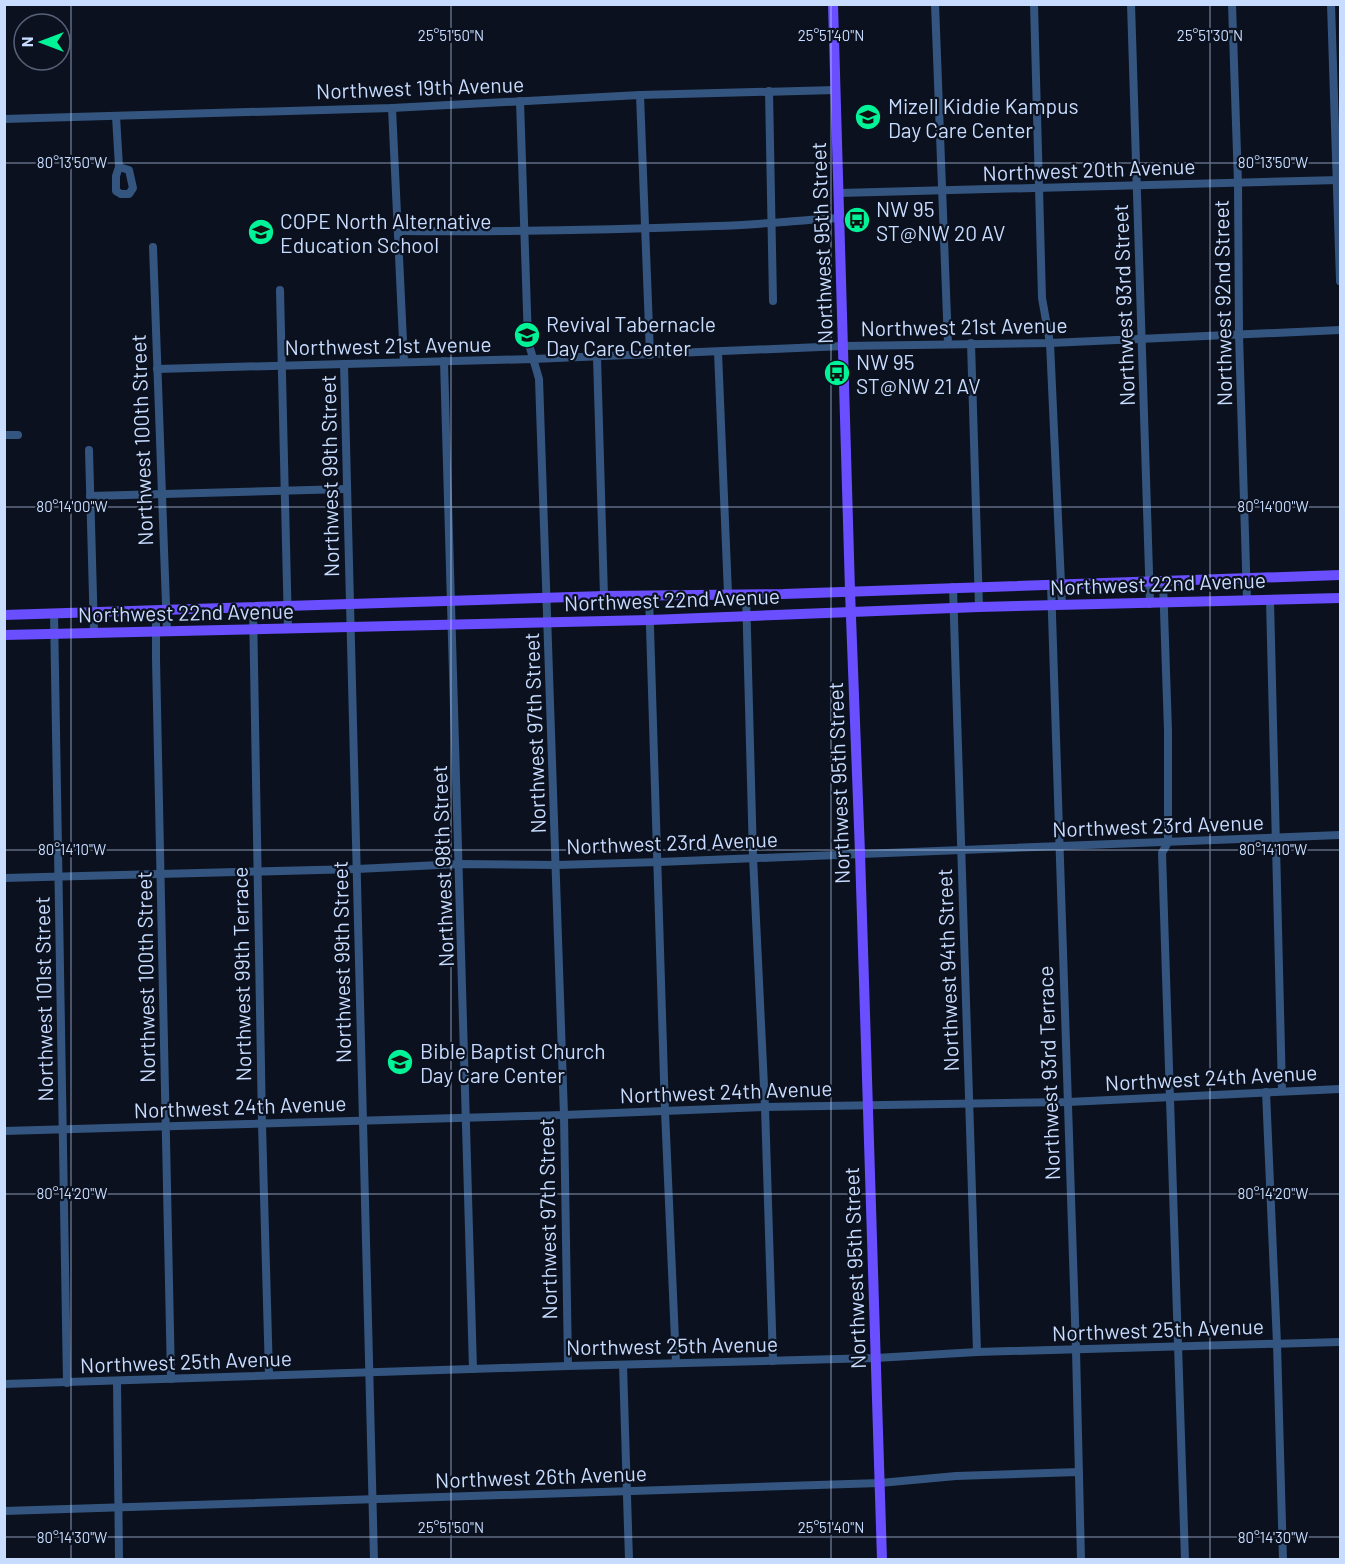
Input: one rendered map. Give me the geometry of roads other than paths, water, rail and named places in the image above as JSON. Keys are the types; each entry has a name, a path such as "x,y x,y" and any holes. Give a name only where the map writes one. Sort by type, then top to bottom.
{"main road":[{"name":"Northwest 95th Street","path":"833,4 882,1560"},
{"name":"Northwest 22nd Avenue","path":"4,615 1341,575"},
{"name":"Northwest 22nd Avenue","path":"4,635 254,631 748,617 979,607 1341,598"}],"street":[{"path":"935,4 948,344"},
{"name":"Northwest 93rd Terrace","path":"1034,4 1042,298 1050,343 1056,584 1058,847 1081,1560"},
{"name":"Northwest 93rd Street","path":"1131,4 1150,604"},
{"name":"Northwest 92nd Street","path":"1232,4 1247,600"},
{"path":"1330,4 1341,281"},
{"name":"Northwest 19th Avenue","path":"4,119 392,108 640,95 836,90"},
{"path":"769,91 773,301"},
{"path":"640,95 647,229 650,355"},
{"name":"Northwest 97th Street","path":"520,101 528,341 539,379 548,598 564,1115 568,1366"},
{"path":"392,108 404,362"},
{"path":"116,116 119,167"},
{"name":"Northwest 20th Avenue","path":"839,193 1338,180"},
{"path":"398,231 525,232 647,229 840,218"},
{"name":"Northwest 100th Street","path":"153,247 161,494 161,874 171,1379"},
{"path":"280,290 288,629"},
{"name":"Northwest 21st Avenue","path":"157,369 597,357 844,346 1050,343 1341,330"},
{"path":"971,343 979,607"},
{"path":"718,352 728,594"},
{"path":"597,357 604,596"},
{"name":"Northwest 98th Street","path":"444,361 473,1369"},
{"name":"Northwest 99th Street","path":"344,364 374,1560"},
{"path":"4,435 18,435"},
{"path":"89,450 94,633"},
{"path":"90,496 347,489"},
{"path":"1163,581 1168,731 1168,842 1162,853 1185,1560"},
{"name":"Northwest 94th Street","path":"953,587 976,1352"},
{"path":"746,594 753,857 765,1107 773,1361"},
{"path":"649,595 665,1111 676,1363"},
{"path":"1270,600 1282,1091"},
{"name":"Northwest 99th Terrace","path":"253,607 269,1376"},
{"name":"Northwest 101st Street","path":"54,614 67,1383"},
{"name":"Northwest 23rd Avenue","path":"4,878 357,869 460,864 557,865 658,862 1341,835"},
{"name":"Northwest 24th Avenue","path":"4,1131 868,1104 1068,1102 1341,1089"},
{"path":"1266,1092 1277,1344 1283,1560"},
{"name":"Northwest 25th Avenue","path":"4,1384 1341,1342"},
{"path":"623,1365 629,1560"},
{"path":"117,1381 119,1560"},
{"name":"Northwest 26th Avenue","path":"4,1511 880,1483 956,1476 1079,1472"}],"place":[{"name":"Mizell Kiddie Kampus Day Care Center","path":"868,117"},
{"name":"NW 95 ST@NW 20 AV","path":"857,220"},
{"name":"COPE North Alternative Education School","path":"261,232"},
{"name":"Revival Tabernacle Day Care Center","path":"527,335"},
{"name":"NW 95 ST@NW 21 AV","path":"837,373"},
{"name":"Bible Baptist Church Day Care Center","path":"400,1062"}]}
